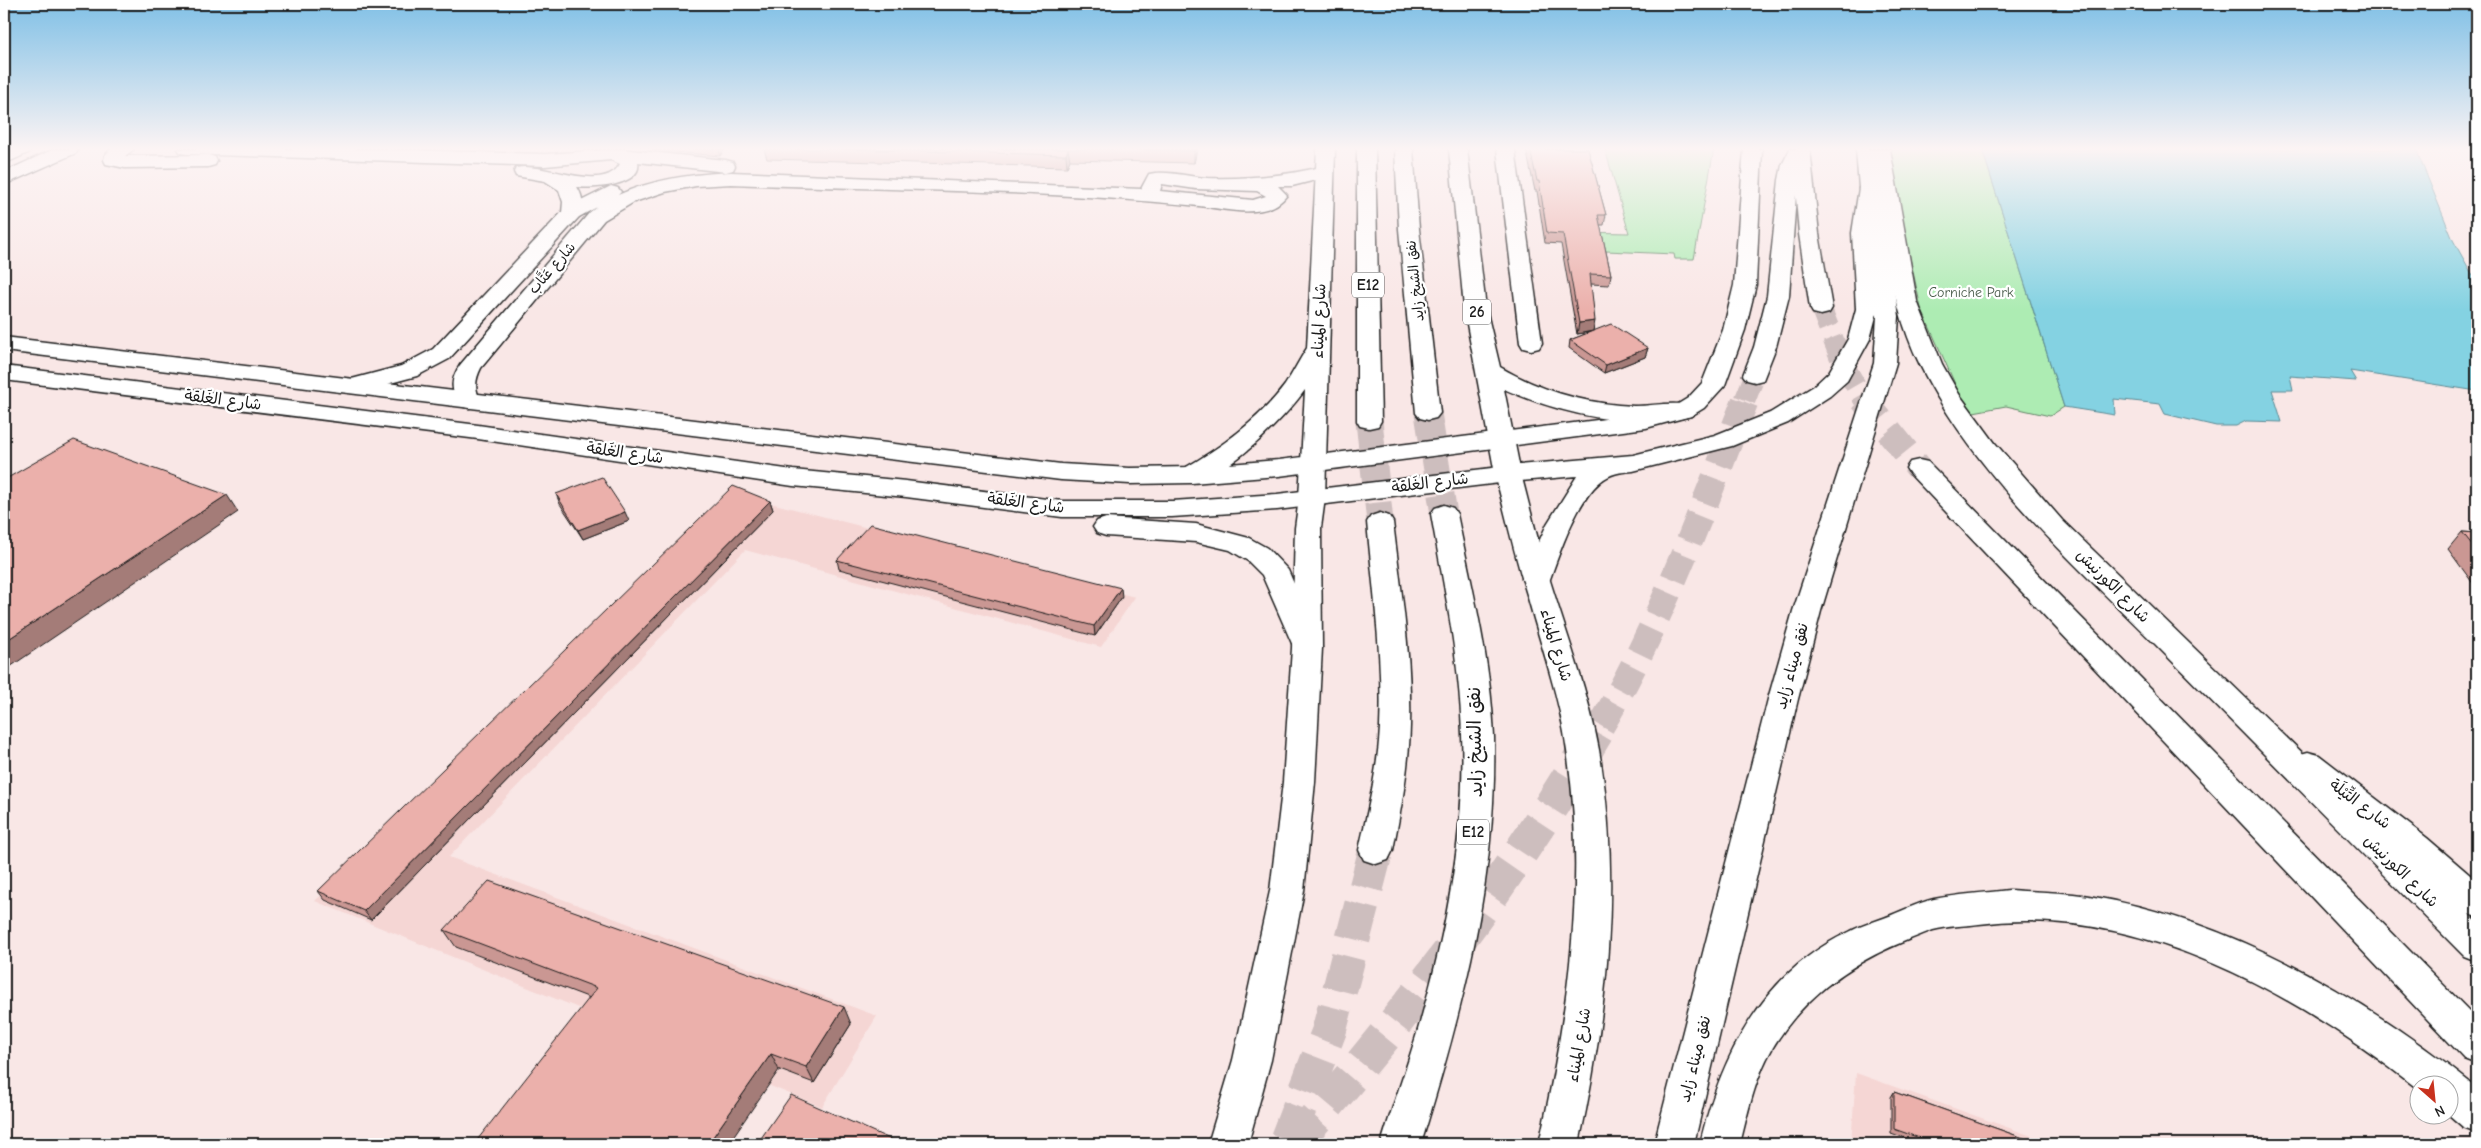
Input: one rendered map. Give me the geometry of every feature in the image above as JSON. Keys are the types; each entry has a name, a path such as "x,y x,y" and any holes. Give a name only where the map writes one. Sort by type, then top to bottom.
{"main road":[{"path":"572,213 574,203"},
{"name":"شارع عَتَّاب","path":"352,386 409,371 441,354 572,213 589,203"},
{"name":"شارع عَتَّاب","path":"469,402 464,393 463,384 471,365 597,216 618,203"},
{"name":"شارع عَتَّاب","path":"1236,203 1253,206 1268,203"},
{"name":"شارع الميناء","path":"1228,1144 1252,1060 1287,891 1299,782 1307,648 1308,528 1312,498 1324,203"},
{"name":"E12","path":"1367,203 1369,422"},
{"name":"نفق الشيخ زايد","path":"1407,203 1428,413"},
{"name":"شارع الميناء","path":"1463,203 1471,279 1489,370 1513,437 1508,474 1536,579 1572,698 1583,751 1591,808 1594,870 1593,936 1586,1008 1573,1084 1559,1144"},
{"path":"1513,203 1531,343"},
{"name":"شارع الغَلقة","path":"4,344 469,402 1060,472 1130,476 1192,476 1313,464 1646,421 1683,411 1696,403 1714,385 1740,307 1748,263 1751,203"},
{"path":"1755,374 1765,347 1778,296 1786,203"},
{"path":"1806,203 1821,308"},
{"name":"شارع الغَلقة","path":"4,372 478,432 793,478 906,489 1062,509 1172,509 1277,502 1508,474 1633,463 1667,456 1738,436 1779,418 1802,405 1839,376 1859,339 1867,309 1862,233 1867,203"},
{"name":"نفق ميناء زايد","path":"1674,1144 1783,699 1807,610 1885,363 1888,316 1871,203"},
{"name":"شارع الكورنيش","path":"1889,203 1906,301 1923,352 1938,380 1999,468 2053,526 2477,945"},
{"path":"1192,476 1236,449 1251,435 1294,388 1318,347"},
{"path":"1489,370 1529,392 1593,408 1629,413 1683,411"},
{"path":"1513,437 1521,438 1517,448 1518,455 1526,464 1540,471"},
{"path":"1536,579 1555,533 1584,486 1591,476 1612,465"},
{"path":"1277,502 1289,489 1289,481 1286,474 1278,468"},
{"path":"1919,468 2477,1045"},
{"path":"1062,509 1081,522 1094,526 1194,532 1225,540 1254,552 1266,560 1274,570 1307,648"},
{"name":"نفق الشيخ زايد","path":"1401,1144 1428,1064 1452,972 1467,889 1476,812 1478,742 1474,677 1444,514"},
{"path":"1376,850 1393,756 1396,706 1394,660 1380,522"},
{"name":"شارع التِّيْلَة","path":"2239,711 2396,832 2439,867 2477,902"},
{"path":"1720,1144 1735,1090 1750,1054 1767,1025 1812,975 1837,957 1894,926 1920,916 1980,906 2044,905 2105,914 2148,924 2205,943 2251,963 2344,1014 2390,1044 2431,1076"},
{"path":"2458,1097 2477,1113"}],"shaded area":[{"path":"732,493 1135,597 1101,647 745,550 449,857 877,1016 822,1107 315,901"},
{"path":"1856,1073 2054,1144 1851,1144"}],"green space":[{"path":"1620,203 1704,203 1694,259 1675,259 1674,254 1583,250 1578,232 1629,233"},
{"name":"Corniche Park","path":"1898,203 1999,203 2064,407 2050,416 2006,406 1968,413 1921,308"}],"water":[{"path":"1999,203 2438,203 2453,240 2473,276 2477,277 2477,391 2350,371 2356,381 2290,376 2293,390 2272,390 2282,422 2246,421 2236,426 2216,426 2165,414 2160,404 2114,399 2115,415 2064,407"}],"building":[{"path":"1542,203 1603,203 1606,215 1598,215 1611,275 1590,274 1595,321 1579,323 1563,234 1547,233"},
{"path":"1611,324 1648,348 1606,365 1570,340"},
{"path":"74,440 227,495 4,642 4,480"},
{"path":"602,477 625,512 578,530 556,494"},
{"path":"733,486 770,501 364,911 318,891"},
{"path":"870,524 1121,588 1094,626 837,560"},
{"path":"2462,532 2477,533 2477,551"},
{"path":"489,881 844,1007 806,1067 771,1054 708,1144 474,1144 597,988 444,930"},
{"path":"1894,1092 2040,1144 1931,1144 1931,1142 1894,1129"},
{"path":"791,1095 901,1144 757,1144"}],"tunnel":[{"path":"1821,308 1842,362 1864,400"},
{"path":"1745,400 1755,375"},
{"path":"1601,726 1623,687 1662,606 1697,524 1746,399"},
{"path":"1863,399 1919,468"},
{"path":"1428,413 1444,514"},
{"path":"1369,421 1380,522"},
{"path":"1293,1144 1378,1044 1458,941 1532,835 1601,724"},
{"path":"1287,1140 1329,1031 1376,850"}]}
